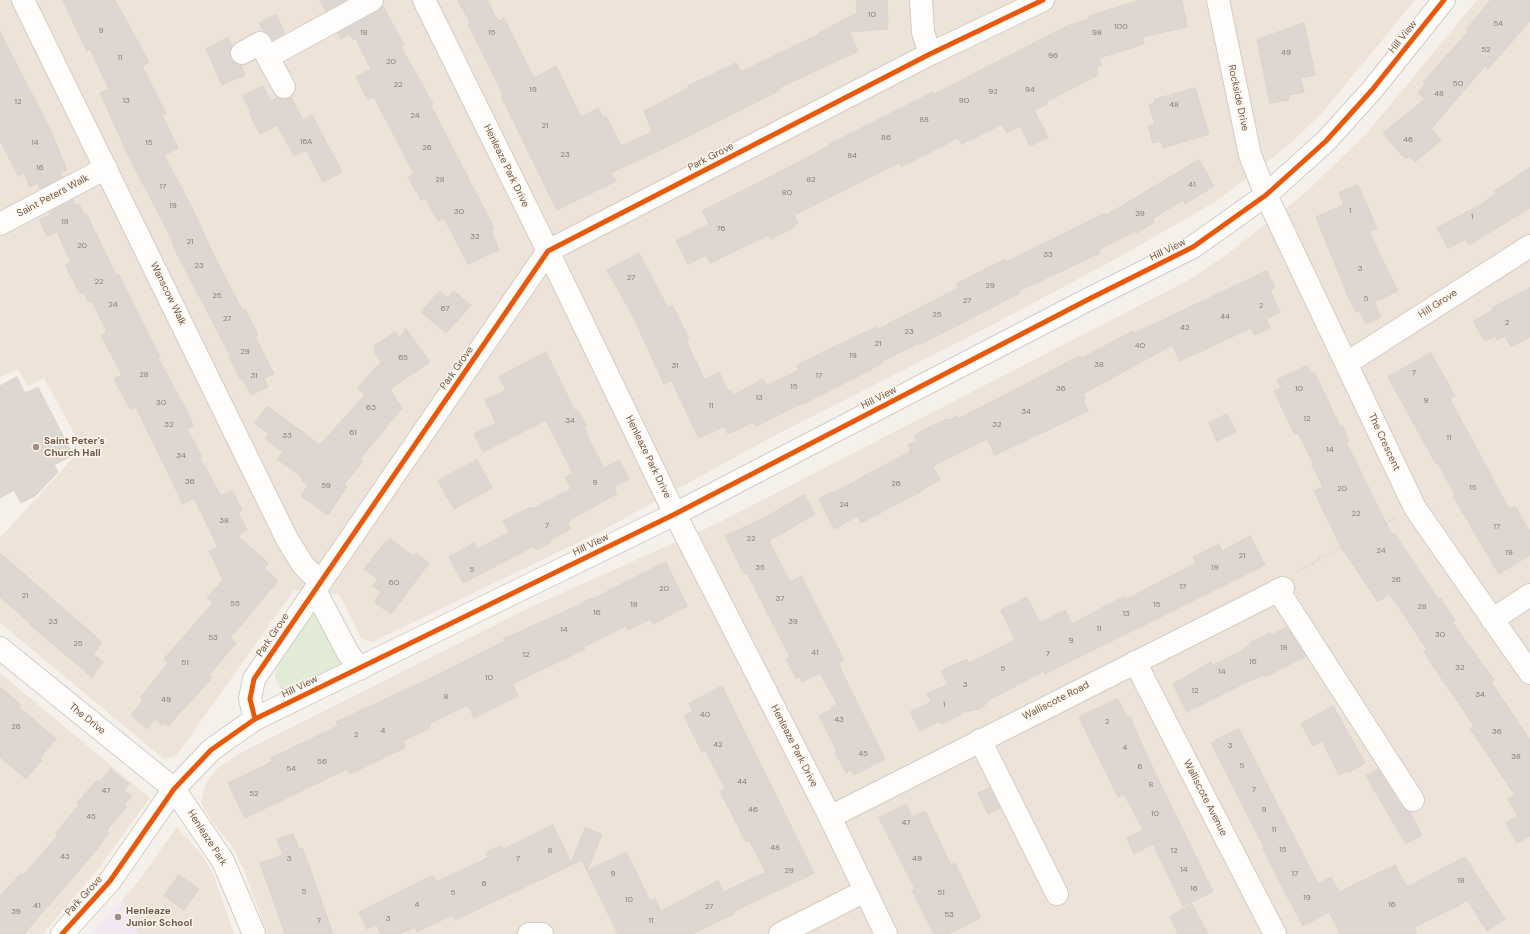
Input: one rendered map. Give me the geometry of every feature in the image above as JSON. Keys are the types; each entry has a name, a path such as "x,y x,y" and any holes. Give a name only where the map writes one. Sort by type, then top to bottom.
{"street":[{"path":"268,56 372,0"},
{"name":"Henleaze Park Drive","path":"424,0 548,251 675,514 830,817 886,934"},
{"path":"920,0 923,32 930,54"},
{"name":"Park Grove","path":"62,934 110,881 174,789 211,750 255,719 250,699 254,679 548,251 930,54 1043,0"},
{"name":"Rockside Drive","path":"1218,0 1250,155 1266,195"},
{"name":"Hill View","path":"255,719 675,514 1091,298 1193,247 1266,195 1326,141 1372,90 1444,0"},
{"name":"Wanscow Walk","path":"26,1 287,539 318,586"},
{"path":"242,53 260,43 284,87"},
{"name":"Saint Peters Walk","path":"0,224 106,168"},
{"name":"The Crescent","path":"1266,195 1415,508 1530,673"},
{"name":"Hill Grove","path":"1347,363 1530,246"},
{"path":"318,586 348,653 360,669"},
{"path":"1280,589 1413,800"},
{"name":"Walliscote Road","path":"830,817 1280,589"},
{"path":"1492,620 1530,595"},
{"name":"The Drive","path":"0,648 174,789"},
{"name":"Walliscote Avenue","path":"1135,662 1275,934"},
{"path":"980,740 1057,894"},
{"name":"Henleaze Park","path":"174,789 223,861 254,934"},
{"path":"780,934 865,891"},
{"path":"529,934 542,934"}],"path":[{"path":"5,461 10,472"},
{"path":"1280,589 1279,582 1284,579 1415,508"}],"shaded area":[{"path":"0,0 1415,0 1322,113 1292,142 1220,199 1119,257 996,323 768,439 600,532 372,642 361,638 339,594 294,590 176,756 164,759 0,623 0,538 82,448 44,378 28,386 18,369 0,377"},
{"path":"1477,0 1530,0 1530,934 267,934 244,870 233,847 212,822 201,803 206,783 217,769 238,754 533,606 714,525 1187,281 1226,255 1304,194 1367,133"},
{"path":"0,673 150,798 99,868 43,934 0,934"},
{"path":"177,827 203,856 214,876 234,934 139,934 122,900 140,879"},
{"name":"Henleaze Junior School","path":"122,900 139,934 91,934"}],"green space":[{"path":"313,610 343,665 292,692 280,688 275,678 276,667"}],"building":[{"path":"63,0 115,0 149,62 142,66 166,114 162,115 178,148 164,155 192,208 218,264 243,311 245,309 258,335 255,336 274,374 264,378 268,387 251,395 242,378 240,379 229,357 231,357 174,248 172,239 131,161 100,93 109,89 90,49 87,51"},
{"path":"320,0 346,0 326,11"},
{"path":"458,0 487,0 498,21 504,18 534,78 556,66 581,117 598,108 603,117 606,116 621,146 652,132 644,111 689,88 688,86 736,63 741,72 819,34 817,34 857,13 856,0 887,0 888,20 887,29 849,32 858,51 779,88 780,90 677,142 611,173 616,181 557,210 501,96 503,94 468,24 470,23"},
{"path":"1141,0 1182,0 1187,27 1142,37 1144,44 1099,58 1102,65 1096,67 1098,75 1046,102 1047,104 1034,110 1048,137 1030,146 1020,126 1007,133 1002,124 962,144 958,138 901,167 899,163 794,215 798,223 794,225 795,227 771,239 769,235 710,263 706,255 688,264 676,241 709,224 702,211 829,146 828,145 933,92 934,94 1070,25 1090,19 1089,16"},
{"path":"1491,0 1530,0 1530,21 1488,69 1485,66 1431,129 1441,140 1415,162 1409,156 1405,159 1383,133 1425,99 1418,93 1425,84 1423,82 1468,32 1466,30"},
{"path":"383,6 404,45 401,47 433,104 431,106 494,228 491,230 499,250 468,264 444,218 438,221 425,198 421,200 408,177 414,174 374,97 368,100 356,77 371,69 356,39 353,40 350,34 341,39 338,33 378,11"},
{"path":"276,15 285,33 273,40 263,31 259,23"},
{"path":"1304,23 1315,75 1301,78 1304,92 1288,95 1289,100 1270,103 1257,40"},
{"path":"0,32 51,131 67,170 60,173 62,177 40,189 38,183 30,187 24,173 18,176 0,140"},
{"path":"228,38 232,46 230,52 231,59 235,63 241,65 245,75 222,85 206,49"},
{"path":"263,86 271,101 277,97 284,99 291,97 303,120 312,115 342,172 323,182 306,150 294,156 277,125 260,134 249,113 251,112 243,96"},
{"path":"1195,88 1209,134 1163,148 1161,141 1153,143 1148,126 1155,124 1149,105 1155,103 1154,100"},
{"path":"1199,160 1214,186 1185,204 1183,200 1152,219 1154,222 1137,233 1136,231 1098,250 1100,253 1019,291 1020,293 919,345 919,343 882,361 883,362 870,370 801,405 800,404 756,426 753,422 728,434 724,426 699,438 671,380 664,384 633,316 607,270 639,253 668,308 672,305 689,339 686,341 705,380 719,372 728,391 731,390 733,395 763,379 766,386 799,370 797,365 876,327 877,330 958,288 956,284 1005,259 1006,262 1105,213 1106,215"},
{"path":"1530,168 1530,208 1469,245 1466,239 1448,248 1437,228 1480,205 1496,194 1494,192"},
{"path":"1358,185 1377,228 1369,232 1398,291 1374,302 1381,317 1366,324 1359,311 1356,312 1348,296 1316,217 1344,205 1339,193"},
{"path":"73,200 75,206 79,204 85,216 87,215 116,275 118,274 160,357 158,358 189,415 193,426 187,429 202,457 200,458 221,496 232,490 242,510 238,512 247,530 237,535 268,563 264,568 278,581 230,638 236,643 209,675 212,678 168,726 164,723 162,725 155,719 147,729 131,715 143,700 140,698 168,663 164,659 213,603 207,598 223,580 209,551 218,547 194,498 183,504 136,407 130,409 114,379 122,375 101,335 107,332 92,301 88,302 84,292 80,294 65,265 71,262 57,232 47,236 39,220 50,215 49,212"},
{"path":"1267,271 1275,288 1270,290 1280,312 1266,319 1270,328 1255,335 1251,328 1180,361 1172,345 1083,394 1085,399 1083,400 1088,411 995,455 987,439 933,466 940,480 924,488 925,489 861,523 857,516 834,529 819,499 911,451 908,445 917,441 914,436 922,431 947,419 948,420 957,416 958,419 1080,356 1082,358 1133,331 1134,333"},
{"path":"1530,288 1530,337 1511,347 1505,336 1497,340 1495,336 1485,341 1473,321 1493,310 1492,308"},
{"path":"440,291 448,298 454,291 471,305 446,333 421,312"},
{"path":"406,329 430,362 390,389 402,408 360,459 363,461 344,485 347,487 328,515 301,496 308,485 301,480 303,478 277,459 283,452 265,438 269,434 255,423 267,406 320,445 365,395 357,388 381,362 374,351 376,349 374,346 395,332 399,338"},
{"path":"546,352 575,411 578,410 587,426 584,427 589,437 588,438 604,468 619,460 629,479 614,487 617,494 569,520 570,522 567,523 571,529 550,540 551,542 536,550 534,546 463,583 449,557 474,543 478,549 509,532 503,521 531,507 532,509 571,489 565,477 573,473 546,420 483,452 474,434 496,423 485,400 506,390 499,377"},
{"path":"1431,353 1455,396 1450,399 1509,509 1515,506 1530,532 1530,555 1499,574 1453,496 1455,495 1438,463 1436,464 1388,377"},
{"path":"1307,366 1311,373 1314,372 1340,426 1342,425 1349,441 1346,442 1392,535 1394,533 1438,599 1440,598 1455,620 1452,622 1494,680 1491,682 1530,740 1530,836 1517,843 1506,823 1518,816 1508,799 1515,795 1470,729 1474,726 1424,652 1427,650 1405,616 1389,594 1378,602 1341,547 1314,491 1323,487 1312,465 1314,464 1298,433 1295,435 1274,391 1281,388 1277,380"},
{"name":"Saint Peter's Church Hall","path":"17,377 25,393 38,387 73,455 54,465 58,472 35,496 21,503 14,490 0,498 0,386"},
{"path":"1227,414 1236,432 1217,441 1209,423"},
{"path":"477,460 492,488 454,509 438,481"},
{"path":"804,495 815,514 769,541 790,582 801,576 844,660 839,663 842,672 885,759 854,775 851,770 846,773 835,752 837,751 819,716 832,709 831,707 837,704 820,673 802,682 800,677 796,678 786,659 790,657 747,573 744,574 725,536 766,517"},
{"path":"1250,536 1265,565 1045,674 1044,671 989,700 982,708 960,713 961,715 941,724 940,721 920,731 910,712 931,702 927,694 948,684 941,671 967,659 969,663 1015,640 1001,610 1027,597 1040,623 1065,610 1072,624 1117,600 1126,597 1127,599 1196,563 1193,557 1219,544 1222,551"},
{"path":"390,539 413,556 416,553 429,563 391,614 374,602 381,592 372,586 378,579 364,569 385,542 387,543"},
{"path":"0,553 102,642 93,654 103,662 92,677 29,624 30,623 0,597"},
{"path":"666,562 687,606 653,624 650,619 628,630 626,626 584,647 585,649 512,684 518,696 474,718 468,705 429,724 430,728 403,741 406,747 350,774 347,769 245,818 228,783 272,762 271,758 338,726 336,722 431,678 505,641 503,639 575,607 591,598 592,599"},
{"path":"1287,627 1306,656 1265,677 1264,675 1245,683 1187,712 1173,684 1211,662 1213,665 1241,651 1250,645 1249,643"},
{"path":"722,686 814,873 733,912 734,914 692,934 618,934 587,871 626,852 650,901 655,899 661,911 718,881 723,892 766,872 749,840 746,842 720,791 725,788 705,750 702,752 684,716 693,711 689,704"},
{"path":"0,687 21,705 19,707 56,739 40,758 42,760 26,779 0,757"},
{"path":"1118,699 1127,717 1130,716 1145,752 1213,892 1183,906 1153,844 1134,854 1127,838 1143,830 1124,794 1118,797 1079,717"},
{"path":"1333,706 1365,763 1348,773 1347,771 1339,775 1322,741 1313,746 1301,724"},
{"path":"1239,729 1318,884 1331,877 1339,892 1395,865 1407,887 1465,857 1505,919 1487,931 1467,900 1458,906 1414,927 1417,934 1340,934 1329,912 1303,926 1279,881 1263,848 1264,847 1211,743"},
{"path":"111,769 129,784 124,790 132,796 124,805 127,807 106,831 109,833 93,854 24,934 0,934 0,896 21,873 23,875 58,836 56,833 79,805 77,803 97,780 99,782"},
{"path":"1378,769 1402,807 1409,811 1422,835 1406,844 1366,776"},
{"path":"990,788 1000,808 988,814 978,793"},
{"path":"906,804 912,817 925,811 951,865 955,863 981,918 949,934 934,934 912,890 915,889 879,818"},
{"path":"553,825 571,863 585,828 602,834 587,871 582,860 455,920 452,915 417,932 415,927 400,934 381,934 377,925 367,929 359,912 433,875 436,882 488,858 486,853 493,849 501,846 503,849"},
{"path":"293,834 299,849 302,848 333,934 285,934 260,863 283,855 277,839"},
{"path":"179,875 199,889 184,910 164,896"},
{"path":"1192,904 1208,934 1178,934 1170,917"}],"cycle path":[{"path":"255,719 250,699 254,679 548,251 930,54 1043,0"},
{"path":"62,934 110,881 174,789 211,750 255,719 675,514 1091,298 1193,247 1266,195 1326,141 1372,90 1444,0"}],"place":[{"name":"Saint Peter's Church Hall","path":"36,447"},
{"name":"Henleaze Junior School","path":"118,917"}]}
